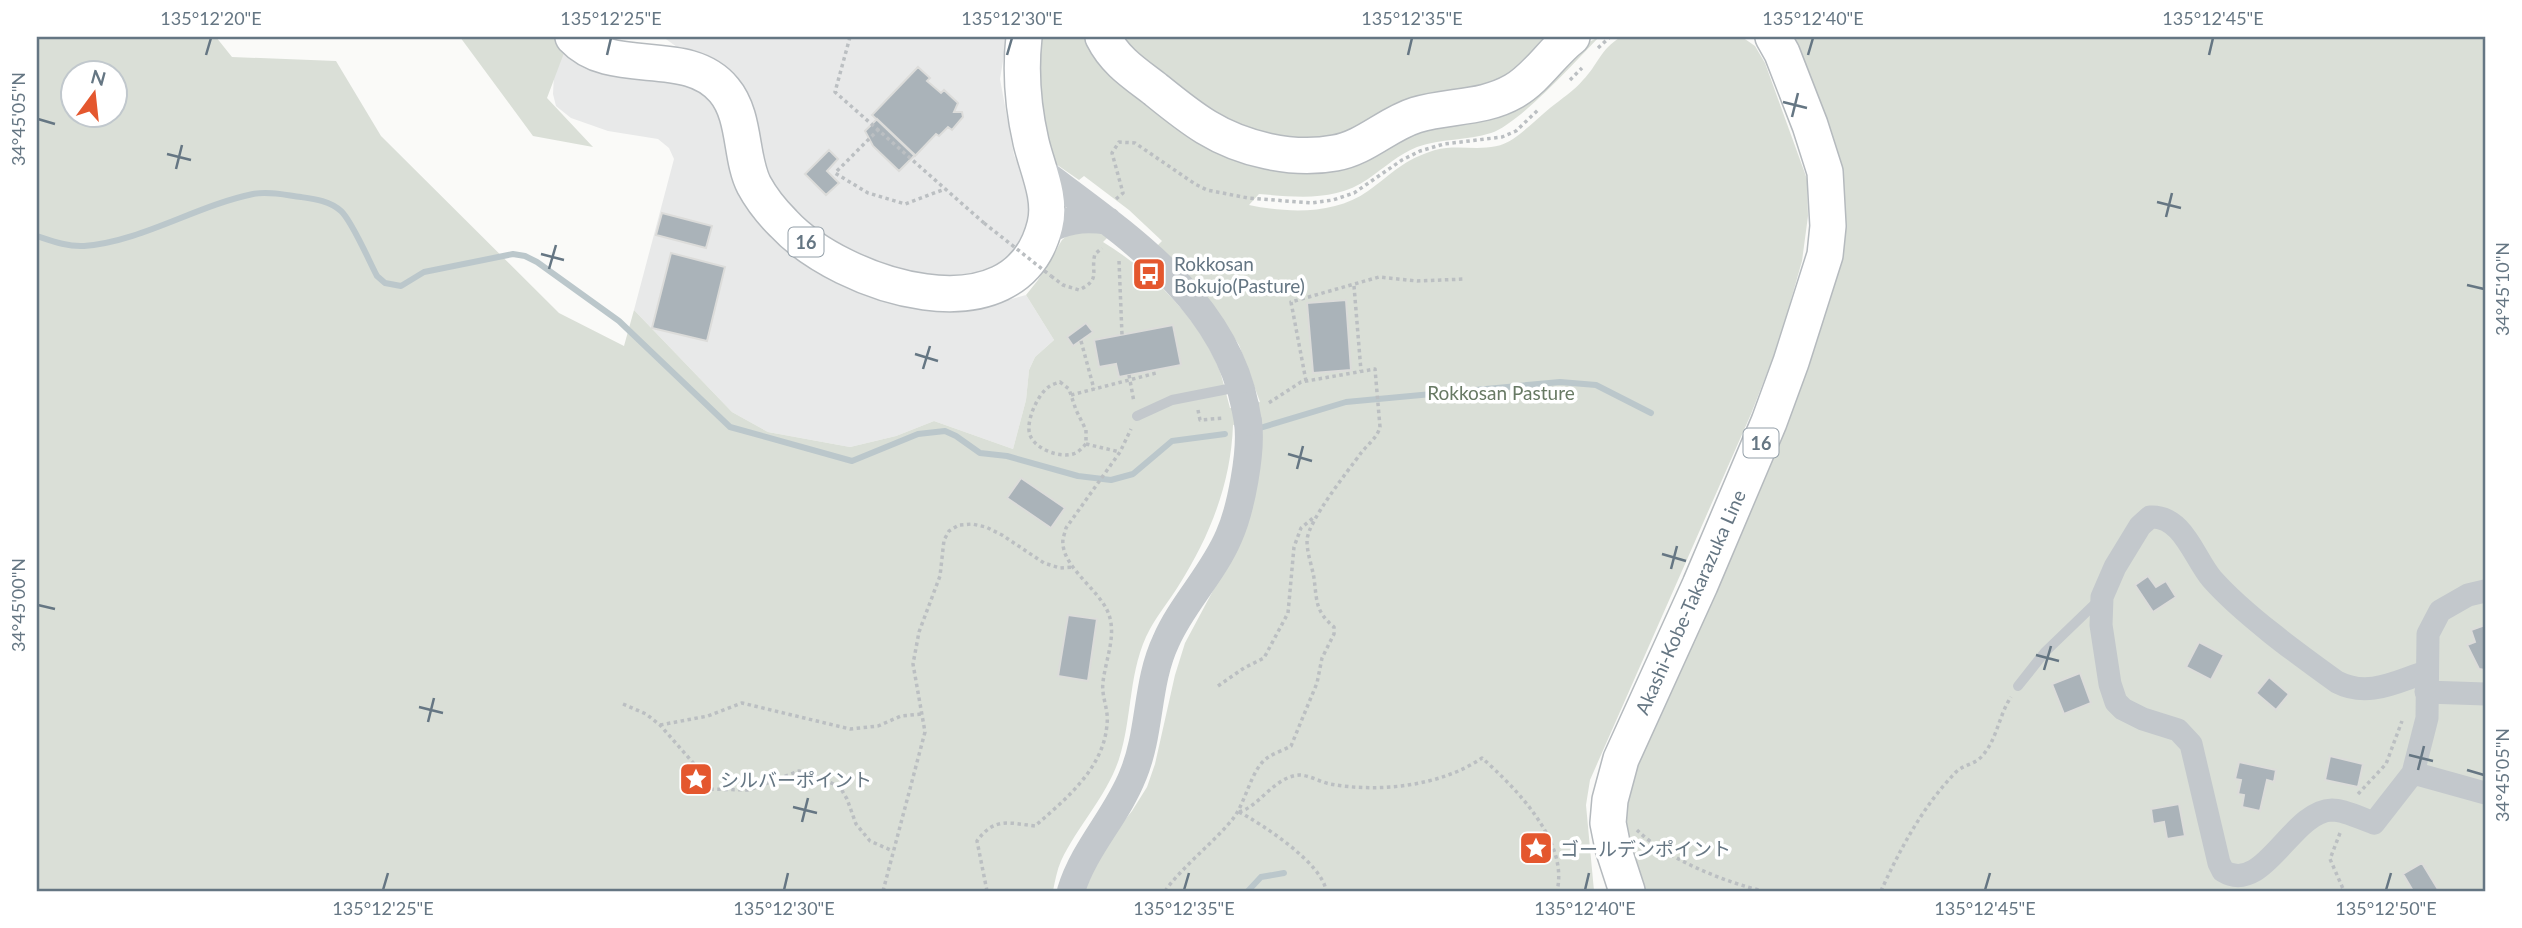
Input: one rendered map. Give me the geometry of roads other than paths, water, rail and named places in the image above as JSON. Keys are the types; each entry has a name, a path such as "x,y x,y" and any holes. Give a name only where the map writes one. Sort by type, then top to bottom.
{"main road":[{"name":"16","path":"573,37 590,51 603,56 673,66 699,72 713,79 733,103 754,184 784,224 823,256 872,278 916,290 944,294 989,289 1020,271 1030,260 1045,224 1047,204 1022,90 1024,37"},
{"path":"1103,37 1118,60 1206,127 1252,147 1305,155 1331,154 1346,150 1393,124 1419,114 1478,106 1500,99 1528,81 1572,37"},
{"name":"Akashi-Kobe-Takarazuka Line","path":"1627,891 1610,838 1609,812 1618,769 1769,422 1825,255 1828,226 1825,172 1811,125 1773,37"}],"street":[{"path":"1037,168 1111,211 1146,253 1206,316 1224,344 1249,432 1244,482 1229,536 1173,626 1160,654 1134,773 1083,859 1071,891"},
{"path":"1042,233 1072,220 1111,211"},
{"path":"2485,591 2468,595 2440,611 2428,634 2426,682 2427,718 2413,773 2374,823 2334,810 2315,814 2246,877 2230,875 2223,871 2219,863 2191,744 2178,730 2143,719 2123,709 2112,694 2101,625 2102,597 2109,576 2140,526 2150,517 2160,517 2173,524 2211,578 2237,603 2337,682 2364,691 2426,682 2485,694"},
{"path":"2413,773 2485,793"}],"lane":[{"path":"1137,416 1172,400 1240,408"},
{"path":"2018,686 2045,652 2102,597"}],"waterway":[{"path":"37,236 72,246 106,243 148,231 232,199 271,193 322,201 341,211 377,276 385,283 401,286 424,272 513,254 525,256 619,321 730,427 852,461 918,434 945,431 980,453 1007,456 1078,476 1111,480 1133,474 1172,441 1225,434"},
{"path":"1260,428 1346,402 1560,382 1596,385 1651,413"},
{"path":"1248,891 1261,877 1284,873"}],"place":[{"name":"Rokkosan Bokujo(Pasture)","path":"1149,274"},
{"name":"シルバーポイント","path":"696,779"},
{"name":"ゴールデンポイント","path":"1536,848"}],"park label":[{"name":"Rokkosan Pasture","path":"1501,392"}]}
